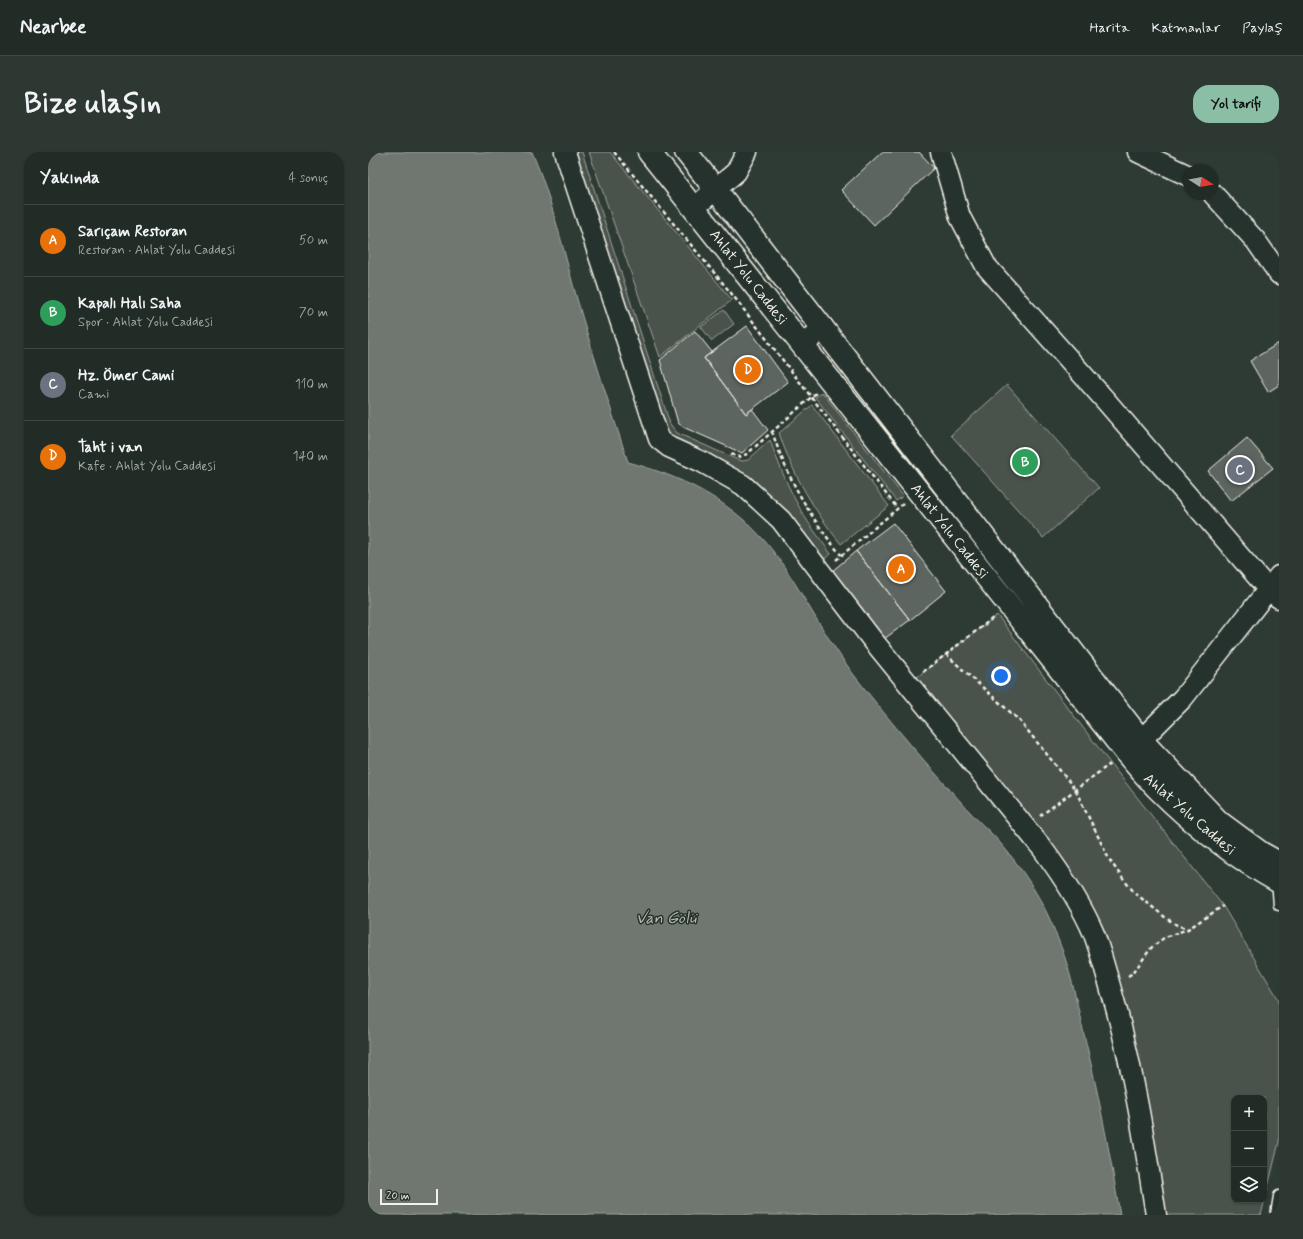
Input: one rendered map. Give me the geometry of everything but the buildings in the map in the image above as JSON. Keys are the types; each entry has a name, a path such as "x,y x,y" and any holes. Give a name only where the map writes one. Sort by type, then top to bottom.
{"street":[{"path":"565,152 659,439 669,447 702,462 743,485 781,520 820,573 908,684 1025,827 1059,872 1074,895 1093,934 1107,977 1130,1063 1156,1215"},
{"name":"Ahlat Yolu Caddesi","path":"649,152 1126,753 1261,853 1278,872"},
{"name":"Ahlat Yolu Caddesi","path":"686,152 996,551 1126,753"},
{"path":"694,208 736,172 747,152"},
{"path":"941,152 960,217 986,266 1275,588 1183,698 1126,753"},
{"path":"1138,152 1183,173"},
{"path":"1218,200 1256,241 1279,274"},
{"path":"803,346 823,327"},
{"path":"978,566 996,551"}],"lane":[{"path":"1278,872 1279,905"},
{"path":"1276,1215 1279,1196"}],"path":[{"path":"614,152 731,293 897,508"},
{"path":"725,451 739,457 747,454 817,392"},
{"path":"772,431 789,473 803,500 817,524 841,555"},
{"path":"820,573 908,499"},
{"path":"908,684 997,615"},
{"path":"946,654 999,704 1019,720 1075,789 1106,854 1122,880 1135,893 1166,918 1177,925 1188,929"},
{"path":"1025,827 1126,753"},
{"path":"1107,977 1129,976 1151,948 1165,937 1188,929 1224,906"}],"shaded area":[{"path":"571,152 582,152 670,424 677,433 743,461 748,460 770,440 786,480 801,510 831,554 820,562 808,544 669,438"},
{"path":"589,152 610,152 732,300 660,357"},
{"path":"724,310 734,324 712,341 701,327"},
{"path":"1007,385 1099,488 1043,538 951,435"},
{"path":"822,392 903,496 896,501 815,397"},
{"path":"812,405 889,506 841,544 813,505 797,477 779,433"},
{"path":"997,615 1110,763 1223,906 1279,1000 1279,1142 1267,1191 1267,1095 1231,1095 1231,1203 1264,1203 1261,1215 1156,1215 1093,933 908,684"}],"water":[{"name":"Van Gölü","path":"368,152 532,152 546,189 585,326 628,462 660,472 705,492 732,510 763,539 785,568 828,638 854,675 925,762 993,835 1013,859 1039,897 1058,939 1072,984 1099,1099 1120,1215 368,1215"}],"place":[{"name":"Taht i van","path":"748,370"},
{"name":"Kapalı Halı Saha","path":"1025,462"},
{"name":"Hz. Ömer Cami","path":"1240,470"},
{"name":"Sarıçam Restoran","path":"901,569"}]}
